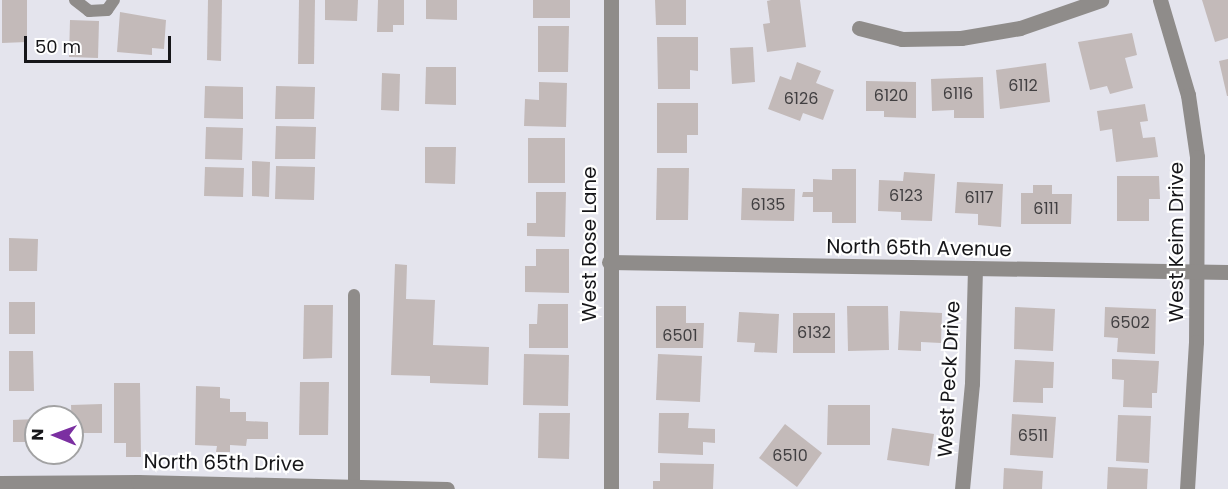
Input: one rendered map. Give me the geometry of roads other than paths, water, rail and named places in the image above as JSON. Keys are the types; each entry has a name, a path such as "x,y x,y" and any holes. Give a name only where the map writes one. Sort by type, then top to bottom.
{"street":[{"name":"West Rose Lane","path":"611,0 609,262 611,489"},
{"path":"859,28 902,39 961,38 1020,28 1101,0"},
{"name":"West Keim Drive","path":"1160,0 1188,95 1194,129 1198,272 1187,489"},
{"name":"North 65th Avenue","path":"609,262 975,270 1228,272"},
{"name":"West Peck Drive","path":"962,489 972,383 975,270"},
{"name":"North 65th Drive","path":"0,483 447,489"}],"lane":[{"path":"75,0 89,11 106,10 114,0"},
{"path":"354,295 354,487"}]}
